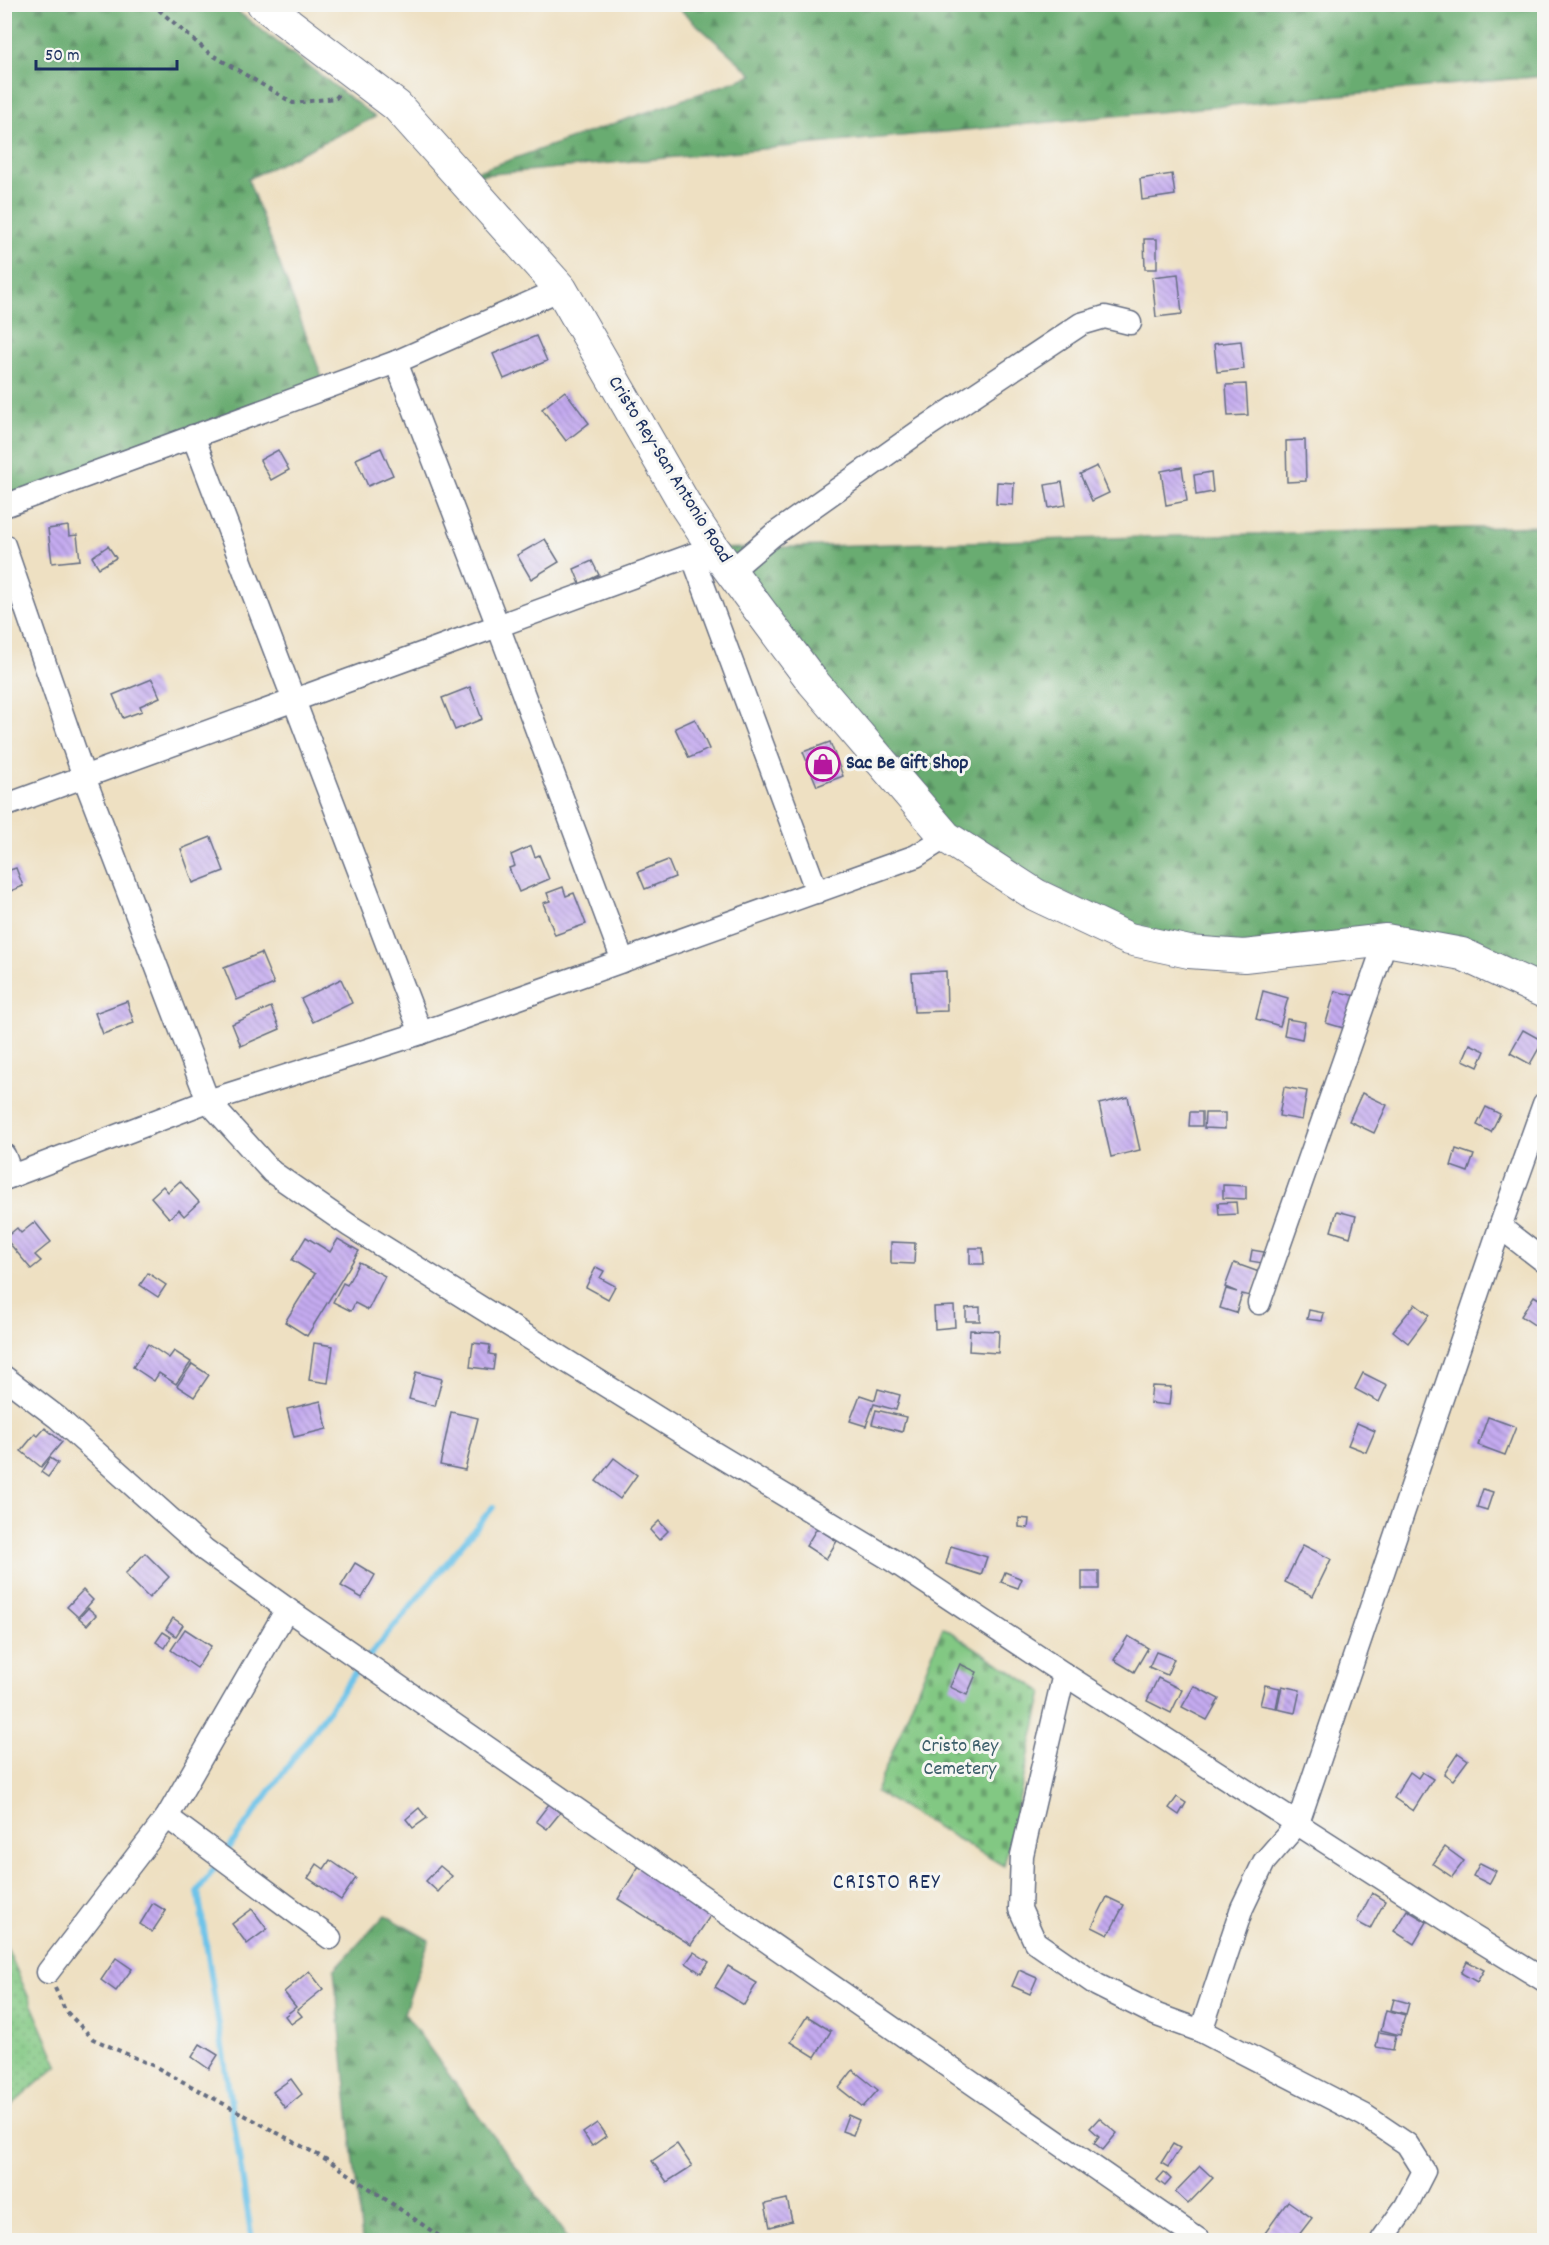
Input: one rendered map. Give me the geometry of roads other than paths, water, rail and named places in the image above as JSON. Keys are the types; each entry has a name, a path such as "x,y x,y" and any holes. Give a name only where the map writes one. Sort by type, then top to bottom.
{"main road":[{"name":"Cristo Rey-San Antonio Road","path":"263,4 397,106 561,289 687,508 712,558 813,682 946,837 1036,895 1129,939 1189,952 1244,956 1386,940 1462,954 1545,992"}],"street":[{"path":"4,506 396,362 561,289"},
{"path":"4,806 498,626 712,558 773,535 883,457 1081,324 1105,317 1130,323"},
{"path":"396,362 498,626 623,961"},
{"path":"193,436 421,1033"},
{"path":"4,545 84,777 208,1101 272,1172 350,1226 706,1448 876,1550 1064,1674 1469,1934 1545,1980"},
{"path":"712,558 817,892"},
{"path":"7,1170 208,1101 421,1033 916,856 946,837"},
{"path":"1259,1303 1386,940"},
{"path":"1201,2031 1242,1908 1264,1862 1298,1823 1500,1227 1545,1104"},
{"path":"1500,1227 1545,1261"},
{"path":"4,1377 58,1418 205,1550 287,1610 1184,2236"},
{"path":"48,1972 167,1817 287,1610"},
{"path":"1064,1674 1022,1855 1020,1909 1035,1942 1097,1985 1157,2015 1201,2031 1364,2115 1407,2144 1424,2171 1406,2206 1382,2241"},
{"path":"167,1817 330,1938"}],"waterway":[{"path":"367,1659 493,1507"},
{"path":"252,2240 198,1891 360,1666"}],"place":[{"name":"Sac Be Gift Shop","path":"823,764"}],"district":[{"name":"CRISTO REY","path":"887,1883"}],"park label":[{"name":"Cristo Rey Cemetery","path":"960,1758"}]}
